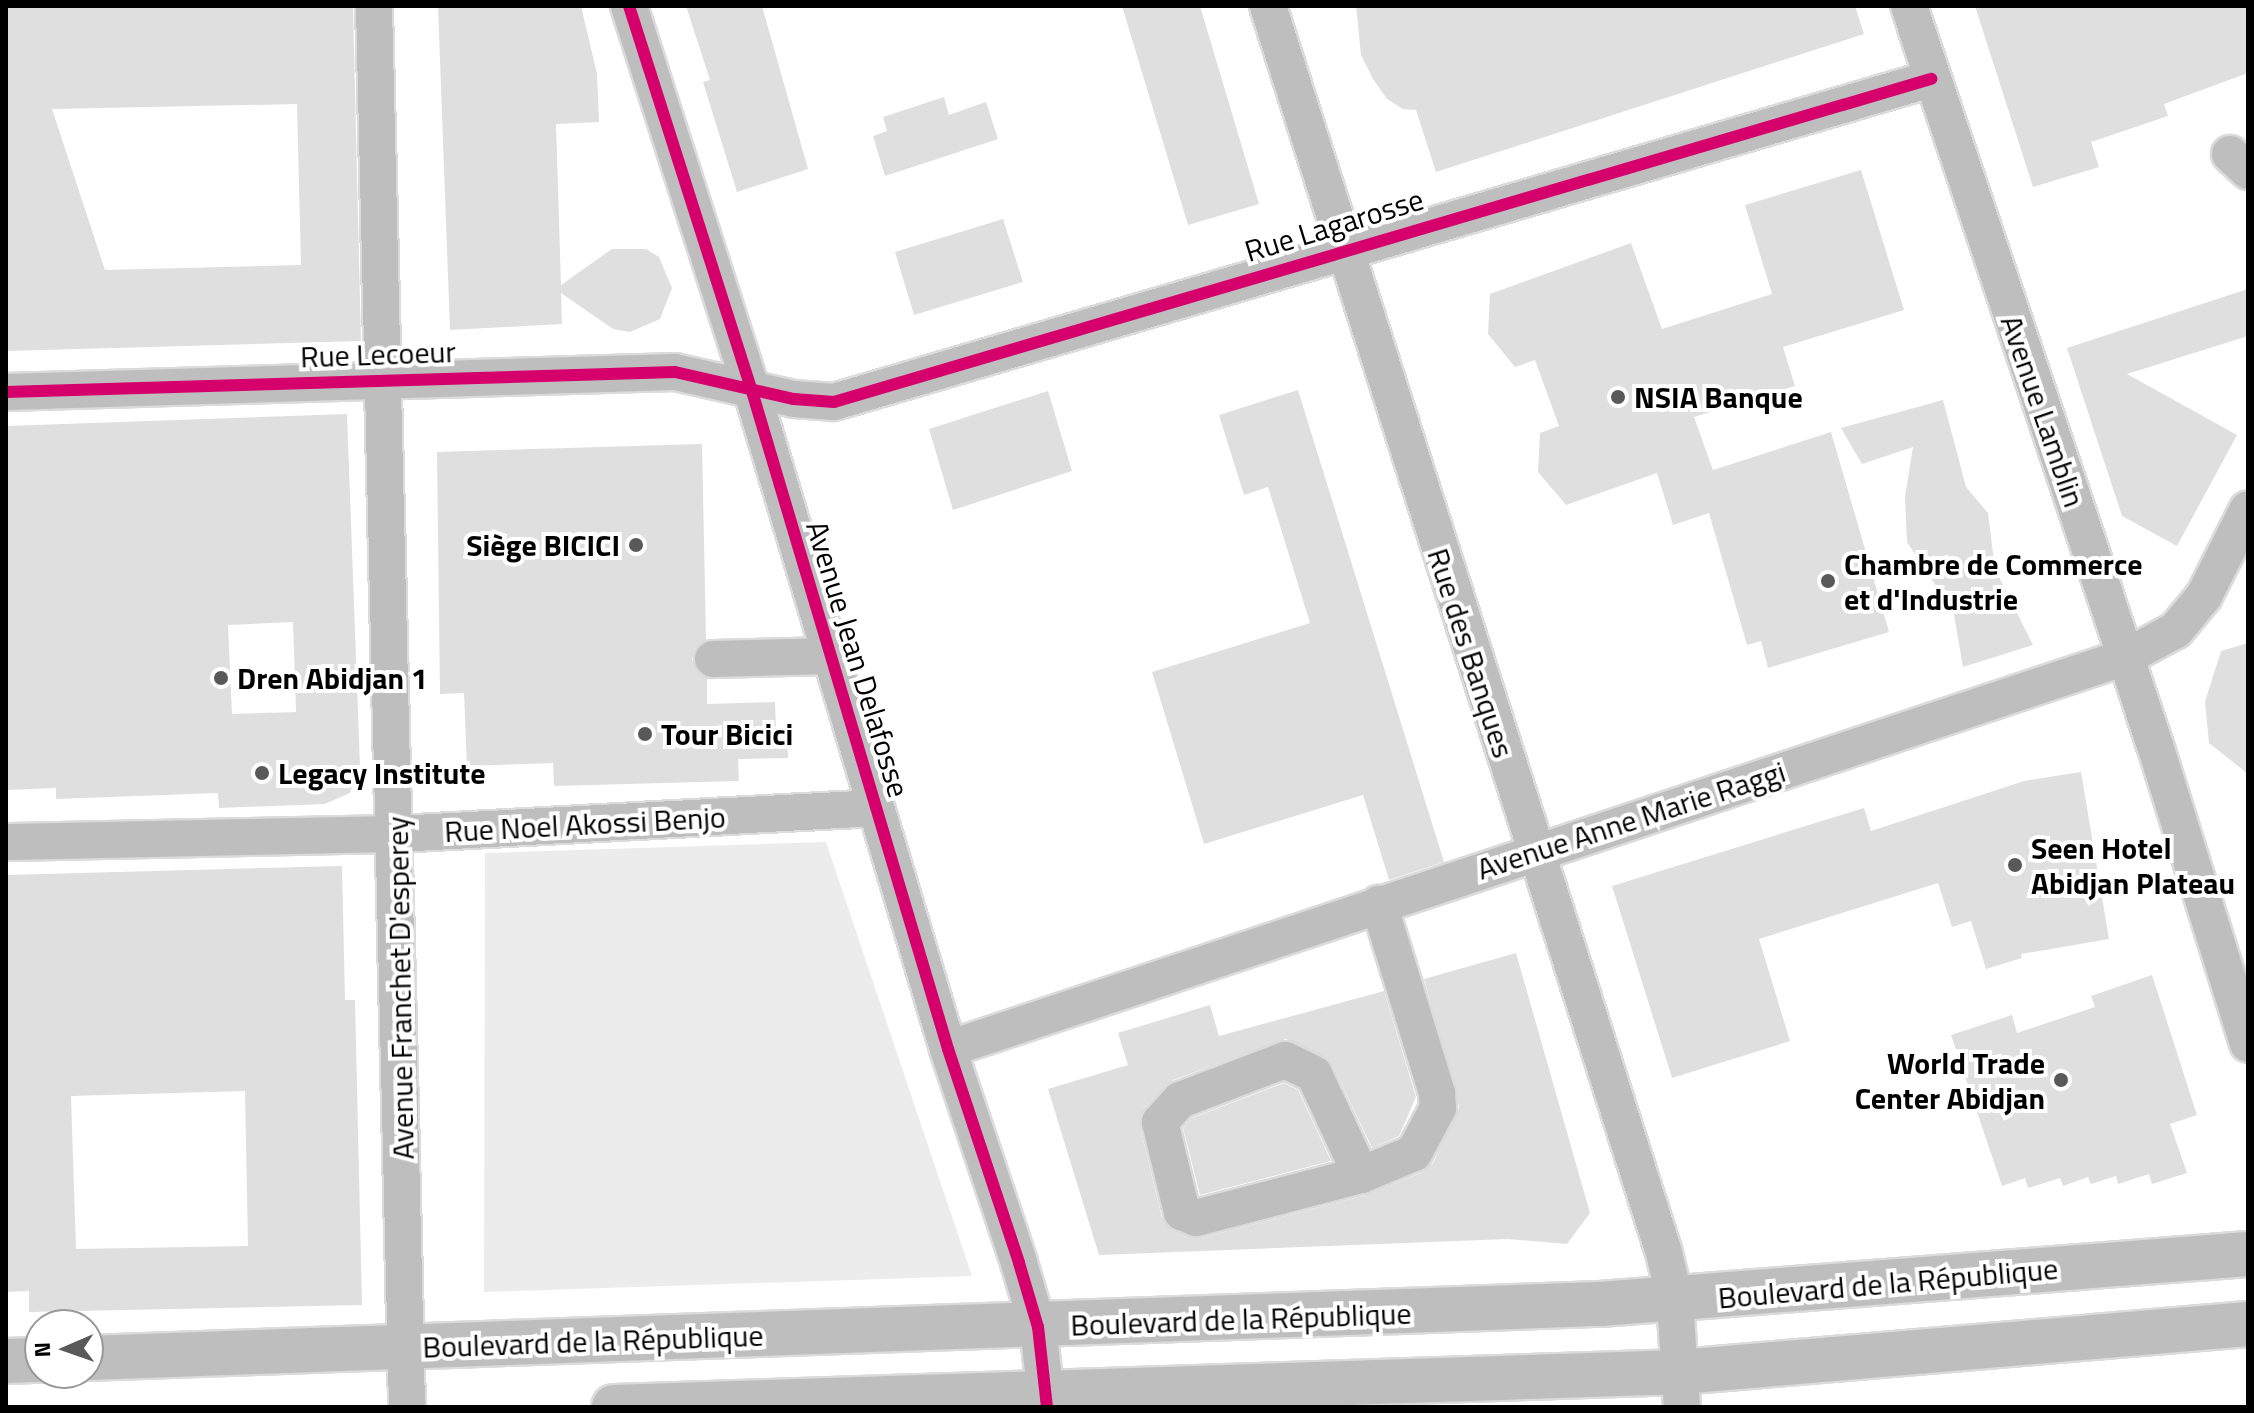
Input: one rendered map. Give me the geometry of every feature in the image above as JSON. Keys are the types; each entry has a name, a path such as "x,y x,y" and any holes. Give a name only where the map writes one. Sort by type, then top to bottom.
{"main road":[{"name":"Boulevard de la République","path":"104,1357 1038,1327 1675,1300 2248,1254"},
{"path":"614,1407 1681,1389 2248,1324"}],"street":[{"name":"Avenue Franchet D'esperey","path":"374,6 379,380 397,834 407,1407"},
{"name":"Avenue Jean Delafosse","path":"629,6 751,388 948,1049 1038,1327 1046,1400"},
{"name":"Rue des Banques","path":"1268,6 1341,249 1675,1300 1681,1389"},
{"name":"Avenue Lamblin","path":"1909,6 2126,657 2248,1044"},
{"name":"Rue Lagarosse","path":"751,388 834,402 1341,249 1931,79"},
{"name":"Rue Lecoeur","path":"6,392 675,372 751,388"},
{"name":"Avenue Anne Marie Raggi","path":"948,1049 1534,850 2126,657 2176,630 2204,596 2248,509"},
{"path":"713,659 830,656"},
{"name":"Rue Noel Akossi Benjo","path":"6,842 397,834 875,808"},
{"path":"1361,1175 1314,1074 1285,1060 1180,1100 1160,1122 1182,1212 1196,1218 1361,1175 1414,1153 1438,1108 1408,988 1379,904"}],"shaded area":[{"path":"826,842 972,1276 484,1292 485,853"}],"building":[{"path":"6,6 353,6 361,341 6,351","holes":["297,104 301,265 105,270 52,109"]},
{"path":"438,6 581,6 597,74 599,122 556,124 561,285 612,249 646,249 659,257 672,288 660,319 630,332 613,329 561,293 562,324 450,330"},
{"path":"686,6 762,6 808,169 737,192 703,82 710,80"},
{"path":"1122,6 1200,6 1259,204 1188,225"},
{"path":"1356,6 1855,6 1864,34 1436,172 1416,110 1403,109 1387,99 1361,55"},
{"path":"1975,6 2248,6 2248,73 2164,104 2168,116 2091,142 2099,167 2033,187"},
{"path":"944,97 949,115 986,102 998,139 885,176 873,136 887,131 883,117"},
{"path":"1861,170 1904,310 1783,347 1795,386 1694,417 1713,470 1831,432 1889,632 1768,668 1761,641 1747,645 1709,513 1673,525 1657,473 1566,505 1538,472 1540,433 1559,426 1535,360 1515,367 1488,334 1490,294 1631,243 1662,329 1772,294 1745,205"},
{"path":"1003,219 1023,282 914,315 895,252"},
{"path":"2248,289 2248,336 2127,374 2237,435 2177,546 2122,516 2067,348"},
{"path":"1298,390 1444,862 1389,880 1363,795 1204,844 1152,672 1310,623 1268,487 1244,495 1219,415"},
{"path":"1048,391 1072,471 953,510 929,429"},
{"path":"1943,400 1966,487 1988,513 1995,569 2033,645 1963,667 1950,592 1936,586 1907,542 1905,497 1913,447 1862,464 1841,428"},
{"path":"347,414 360,767 350,793 325,804 219,808 218,793 56,799 56,788 6,790 6,426","holes":["293,622 296,712 232,714 228,625"]},
{"name":"Siège BICICI","path":"702,444 706,640 695,648 692,660 707,678 707,704 775,702 776,728 787,728 788,758 738,759 739,781 554,786 553,763 467,766 464,693 440,694 437,452"},
{"path":"2248,643 2248,774 2209,743 2205,702 2221,651"},
{"path":"2081,772 2109,939 2021,954 2022,958 1986,969 1971,921 1952,927 1938,883 1759,939 1790,1041 1672,1078 1612,886 1864,808 1871,831 2024,781"},
{"path":"342,866 345,1000 355,1000 362,1305 29,1309 29,1291 6,1292 6,875","holes":["245,1091 248,1246 76,1249 71,1096"]},
{"path":"1516,953 1590,1213 1567,1244 1508,1239 1099,1255 1048,1089 1128,1065 1118,1033 1210,1005 1219,1036 1384,991 1416,1097 1399,1136 1372,1148 1332,1064 1286,1039 1173,1080 1144,1108 1140,1127 1162,1218 1174,1231 1201,1238 1366,1195 1423,1172 1433,1163 1459,1107 1424,979"},
{"name":"World Trade Center Abidjan","path":"2152,975 2197,1115 2170,1124 2187,1173 2152,1184 2149,1174 2118,1184 2116,1176 2091,1184 2088,1177 2063,1186 2060,1178 2028,1188 2025,1178 2002,1186 1951,1035 2012,1015 2017,1033 2095,1007 2091,996"},
{"path":"1284,1083 1298,1090 1331,1161 1200,1195 1183,1128 1192,1118"}],"cycle path":[{"path":"629,6 751,388 948,1049 1019,1263 1038,1327 1047,1407"},
{"path":"6,392 675,372 794,399 834,402 1931,79"}],"place":[{"name":"NSIA Banque","path":"1618,397"},
{"name":"Siège BICICI","path":"636,545"},
{"name":"Chambre de Commerce et d'Industrie","path":"1828,581"},
{"name":"Dren Abidjan 1","path":"221,678"},
{"name":"Tour Bicici","path":"645,734"},
{"name":"Legacy Institute","path":"262,773"},
{"name":"Seen Hotel Abidjan Plateau","path":"2015,865"},
{"name":"World Trade Center Abidjan","path":"2061,1080"}]}
